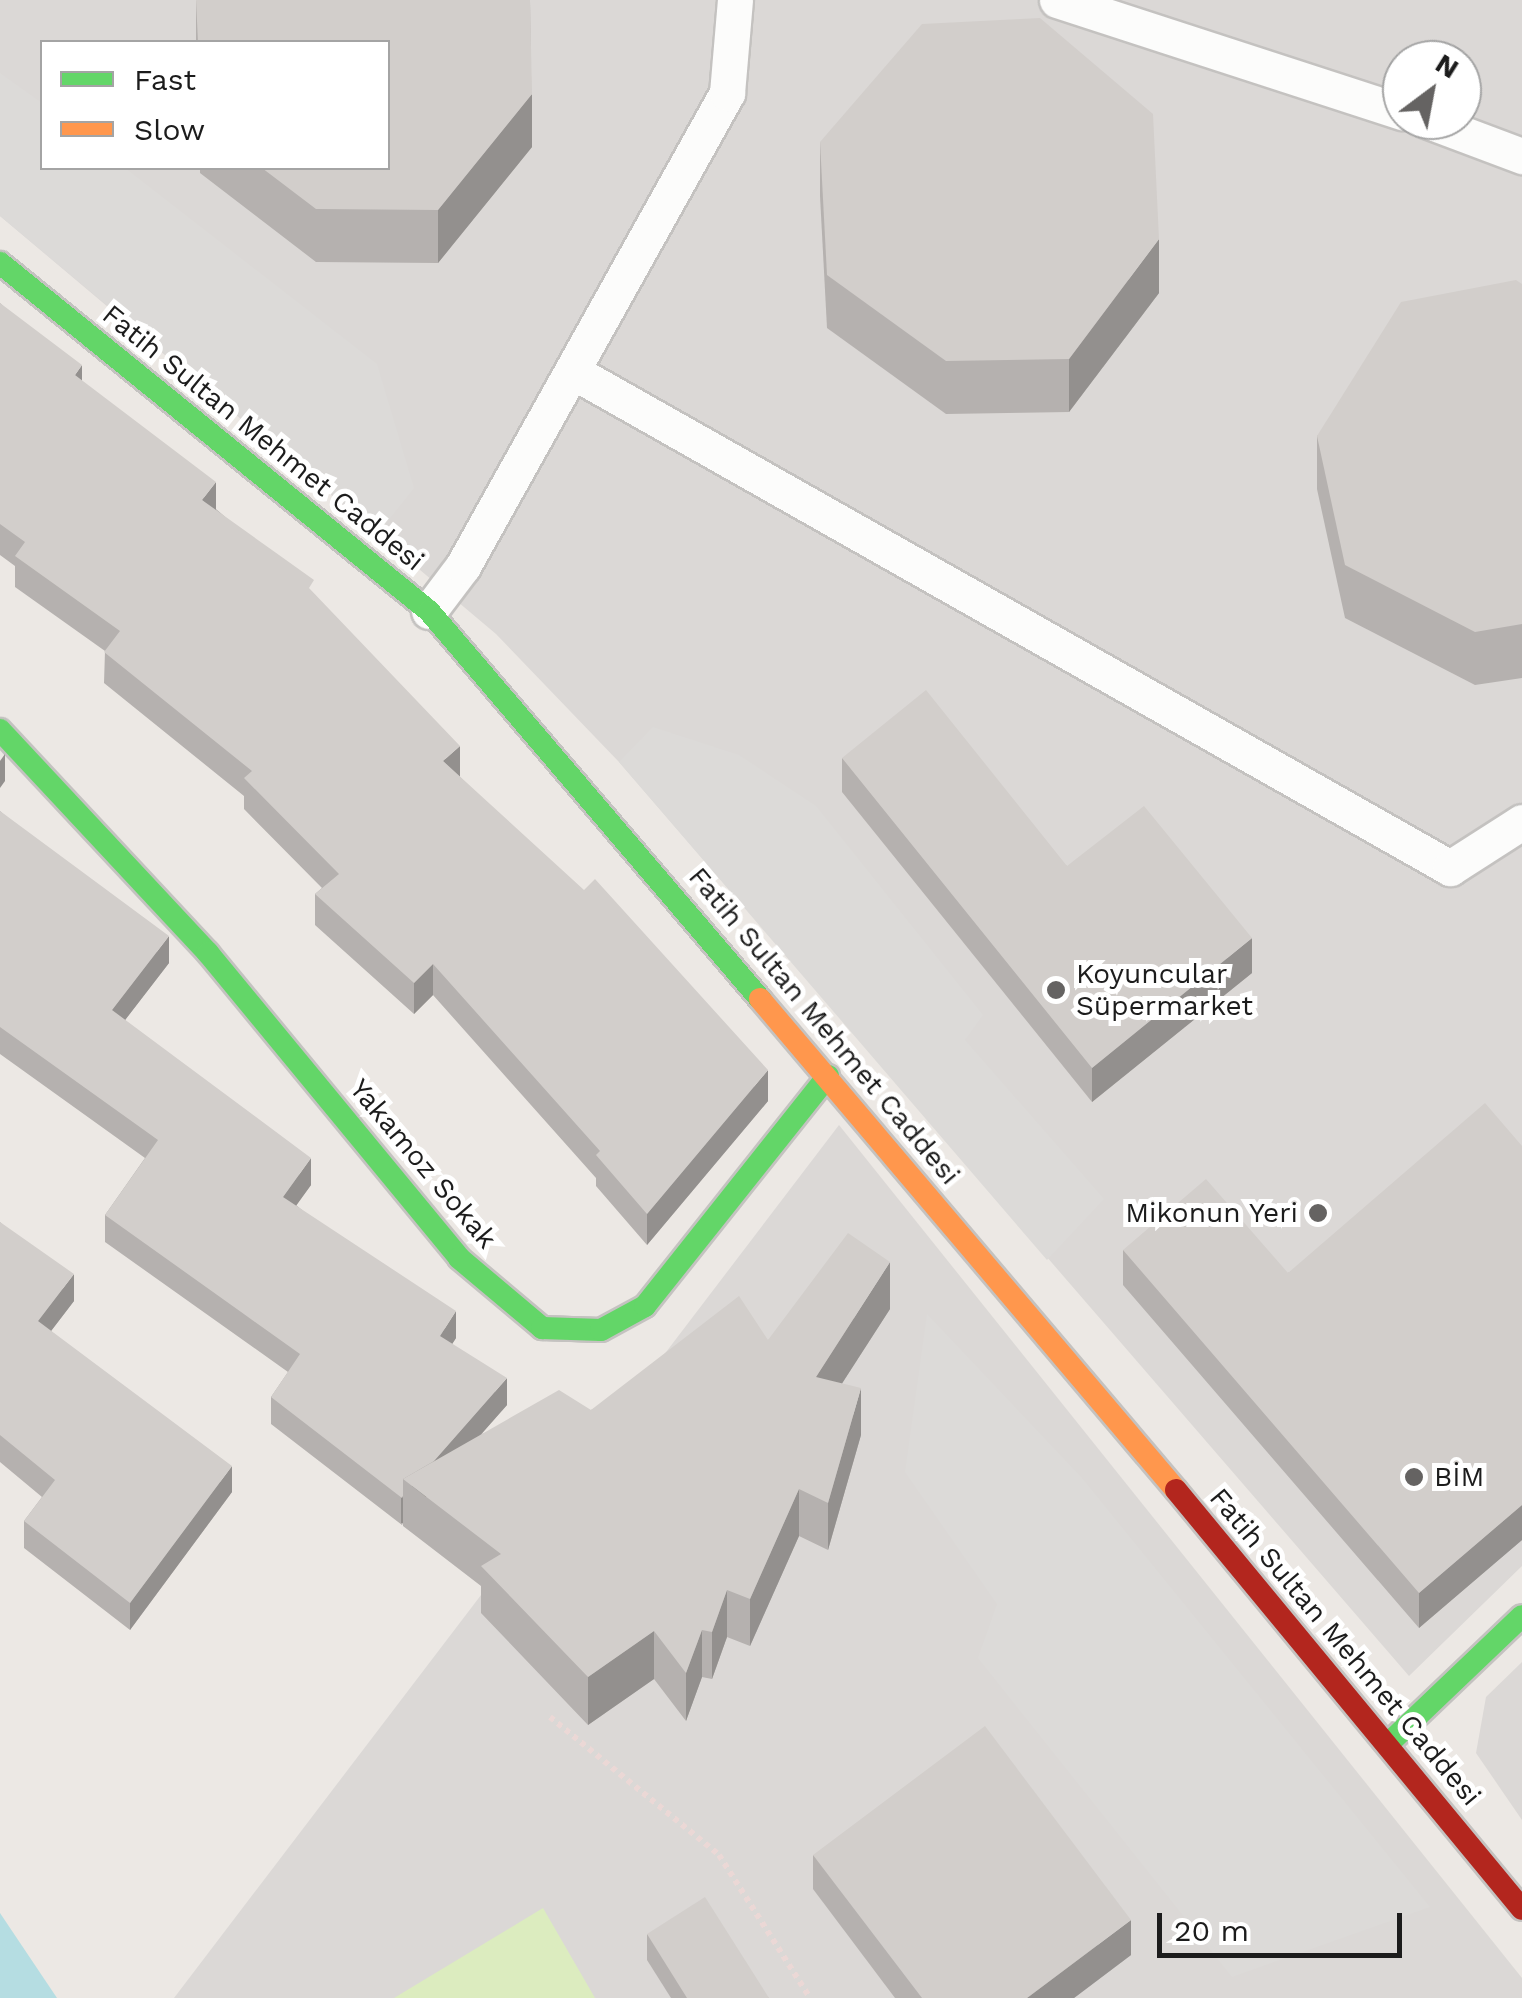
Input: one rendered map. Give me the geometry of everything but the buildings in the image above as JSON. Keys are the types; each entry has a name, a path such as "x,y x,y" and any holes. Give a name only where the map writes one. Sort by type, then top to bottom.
{"street":[{"name":"Fatih Sultan Mehmet Caddesi","path":"0,263 429,611 828,1076 1522,1909"},
{"name":"Yakamoz Sokak","path":"0,730 208,953 459,1258 542,1328 601,1330 645,1306 828,1076"},
{"path":"1388,1744 1522,1616"}],"lane":[{"path":"429,611 463,566 727,93 735,0"},
{"path":"1057,0 1382,106"},
{"path":"1479,140 1522,156"},
{"path":"572,370 1450,868 1522,822"}],"path":[{"path":"550,1717 720,1855 810,1998"}],"shaded area":[{"path":"0,0 1522,0 1522,1566 1409,1676 619,762 496,634 0,216"},
{"path":"0,73 40,102 40,170 128,170 377,364 414,488 379,532 0,216"},
{"path":"653,727 739,755 816,806 983,1015 965,1040 1104,1199 1047,1260 619,762"},
{"path":"839,1125 1522,1978 1522,1998 174,1998"},
{"path":"927,1314 1082,1478 1430,1907 1232,1977 978,1658 997,1604 905,1472"},
{"path":"1522,1662 1522,1820 1476,1753 1486,1697"}],"green space":[{"path":"543,1908 595,1998 394,1998"}],"water":[{"path":"0,1913 57,1998 0,1998"}],"traffic: fast":[{"path":"0,263 429,611 760,999"},
{"path":"0,730 208,953 459,1258 542,1328 601,1330 645,1306 828,1076"},
{"path":"1388,1744 1522,1616"}],"traffic: slow":[{"path":"760,999 1176,1490"}],"traffic: jam":[{"path":"1176,1490 1522,1909"}],"place":[{"name":"Koyuncular Süpermarket","path":"1056,990"},
{"name":"Mikonun Yeri","path":"1318,1213"},
{"name":"BİM","path":"1414,1477"}]}
